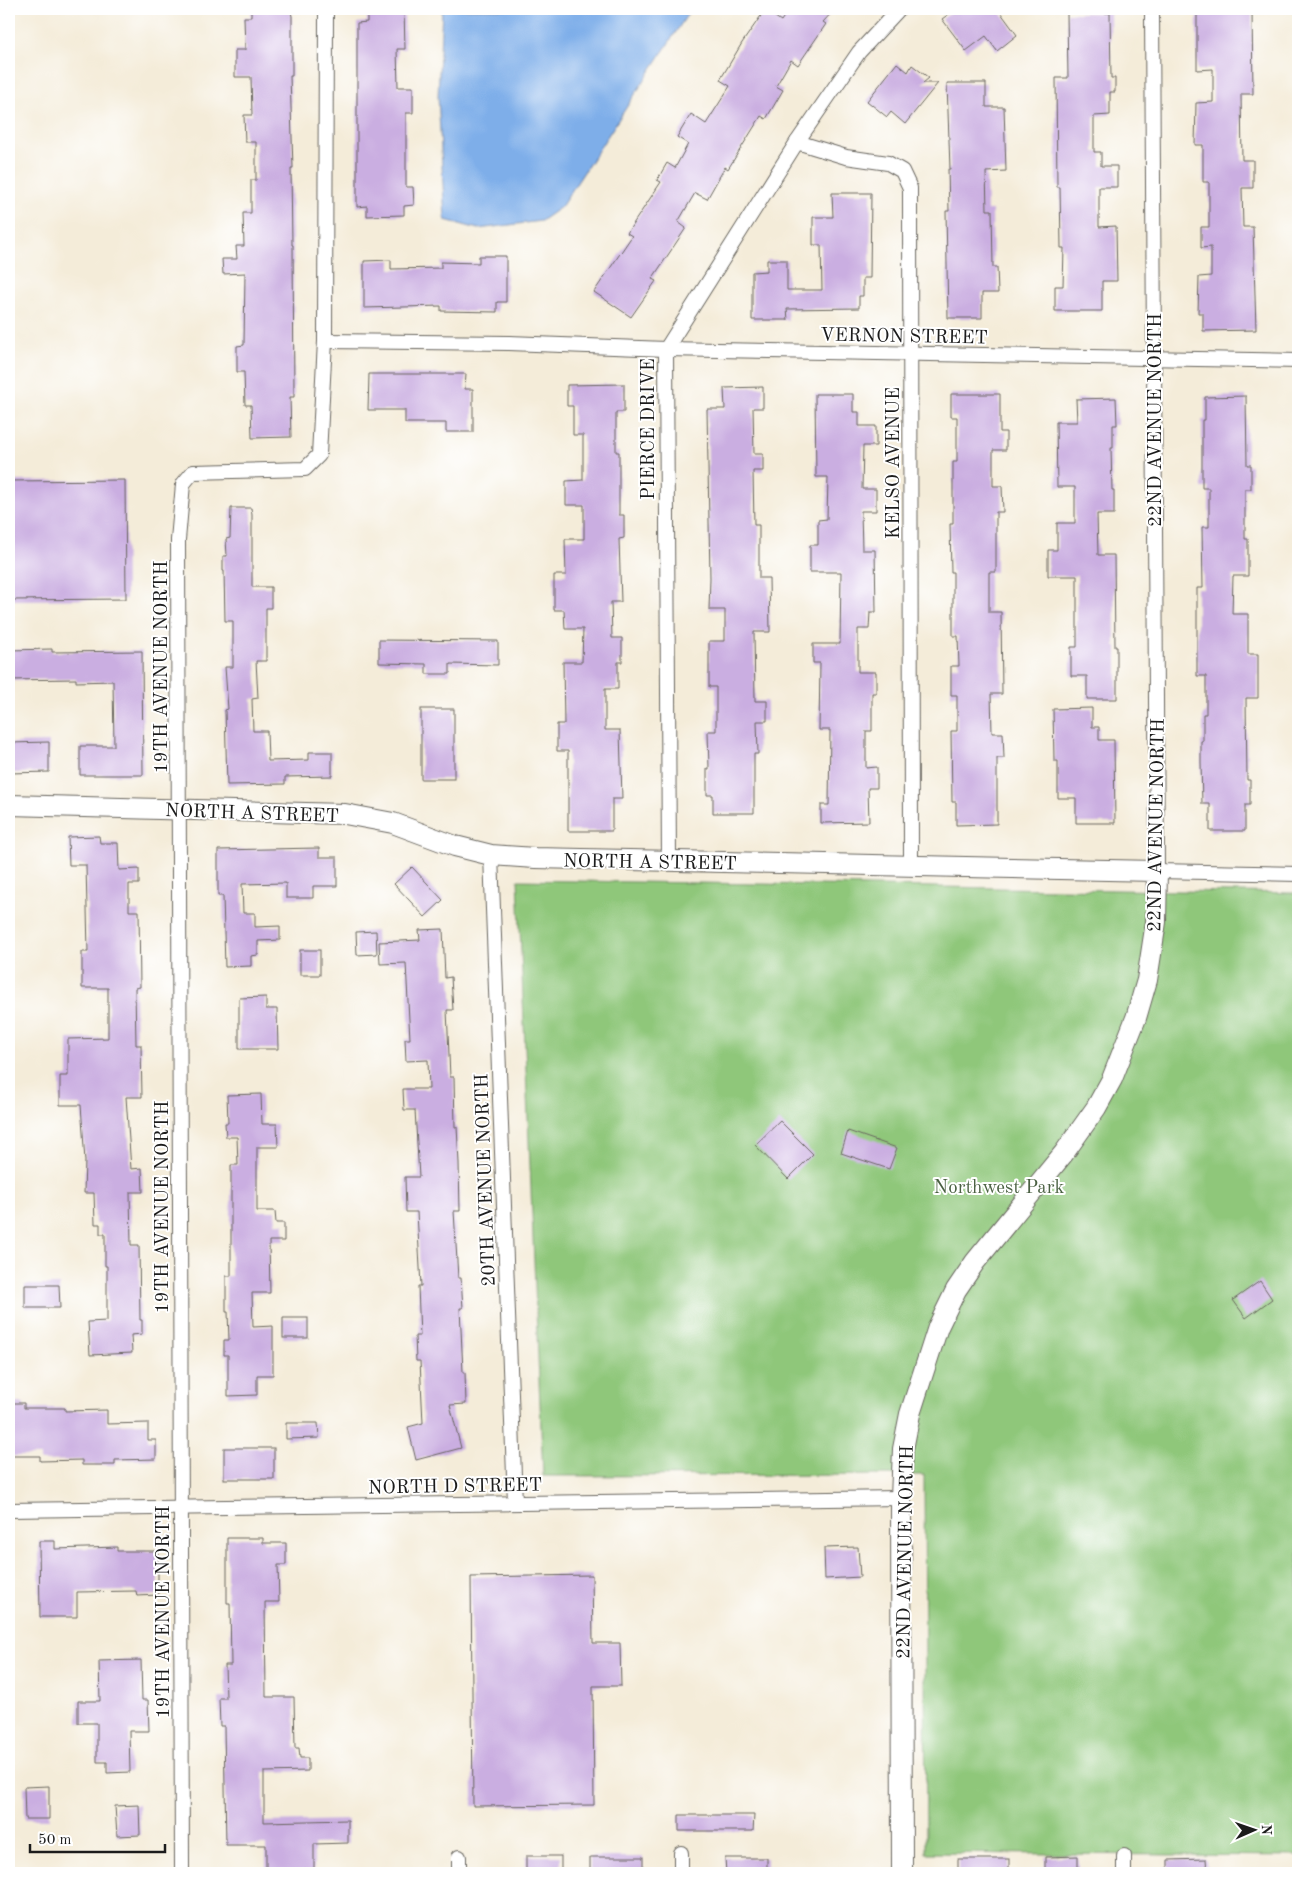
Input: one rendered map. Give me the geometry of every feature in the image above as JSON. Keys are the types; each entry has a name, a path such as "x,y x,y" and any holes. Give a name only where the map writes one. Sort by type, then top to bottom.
{"street":[{"name":"19TH AVENUE NORTH","path":"182,1873 178,540 183,484 193,472 305,469 319,455 325,341 326,9"},
{"name":"PIERCE DRIVE","path":"669,862 666,349 797,142 858,52 899,9"},
{"name":"22ND AVENUE NORTH","path":"902,1873 901,1498 903,1449 910,1414 938,1327 956,1290 974,1262 1064,1153 1096,1108 1112,1079 1136,1018 1146,980 1156,922 1152,9"},
{"name":"KELSO AVENUE","path":"797,142 846,157 888,163 902,171 910,188 911,867"},
{"name":"VERNON STREET","path":"325,341 509,343 666,349 1298,361"},
{"name":"NORTH A STREET","path":"9,804 345,814 394,823 455,846 491,855 535,858 1298,874"},
{"name":"20TH AVENUE NORTH","path":"491,855 516,1503"},
{"name":"NORTH D STREET","path":"9,1510 901,1498"},
{"path":"680,1853 680,1873"},
{"path":"1124,1856 1124,1873"},
{"path":"459,1857 459,1873"}],"green space":[{"name":"Northwest Park","path":"518,880 1298,893 1298,1856 926,1853 924,1475 543,1476"}],"water":[{"path":"442,9 691,9 561,207 541,221 478,229 445,220 438,96"}],"building":[{"path":"251,9 290,9 292,16 292,76 290,76 293,168 291,168 294,397 290,397 291,437 252,438 251,405 245,405 244,372 237,372 237,346 244,345 245,273 223,274 222,259 237,259 236,246 244,246 243,213 251,213 251,180 256,180 256,142 245,142 244,115 252,115 251,77 235,77 235,50 245,50 244,17 251,17"},
{"path":"367,9 404,9 405,49 397,49 398,87 413,87 413,113 406,113 406,187 413,187 414,205 404,206 404,215 367,216 367,206 357,207 357,23 367,22"},
{"path":"789,9 835,9 823,22 826,24 798,65 791,60 776,86 783,90 766,119 761,116 728,169 725,167 707,199 695,193 678,222 686,228 652,279 656,281 631,317 594,292 632,236 627,233 661,182 657,180 667,163 675,168 688,144 677,137 691,114 706,124 730,86 720,80 742,43 765,10 781,21"},
{"path":"956,9 998,9 1017,35 997,51 986,36 966,51 942,19"},
{"path":"1197,9 1252,11 1253,94 1241,94 1242,160 1253,160 1253,188 1242,188 1243,227 1253,227 1256,330 1203,331 1203,313 1198,313 1199,277 1211,276 1211,247 1201,248 1201,227 1209,227 1209,182 1203,182 1203,145 1195,145 1196,103 1213,102 1213,69 1197,70"},
{"path":"1067,13 1110,13 1111,78 1115,78 1115,92 1110,92 1110,115 1094,116 1094,152 1101,152 1101,166 1117,166 1117,187 1099,187 1099,227 1116,226 1117,281 1102,281 1102,311 1055,311 1055,286 1063,286 1064,248 1061,248 1060,187 1057,187 1056,78 1068,78"},
{"path":"897,63 908,72 912,65 929,78 923,83 938,83 905,124 891,112 887,117 867,101"},
{"path":"947,83 986,83 986,107 1004,107 1006,171 986,172 987,210 992,210 993,267 997,267 998,293 982,293 982,318 948,318 946,211 949,211 948,169 950,169"},
{"path":"832,193 871,193 870,278 863,278 863,296 859,296 859,308 787,309 788,320 752,320 752,272 767,271 767,260 787,260 787,290 822,290 821,245 813,245 813,217 833,217"},
{"path":"479,256 506,256 506,302 497,302 497,312 441,311 441,306 364,308 364,261 391,260 391,269 441,268 441,262 479,263"},
{"path":"369,374 466,374 465,389 473,389 473,432 446,432 446,423 405,423 405,410 368,410"},
{"path":"624,384 624,412 616,412 616,452 619,452 619,515 624,515 624,538 619,539 621,602 611,602 612,638 622,638 622,662 618,662 618,689 605,689 605,730 620,730 622,799 612,799 612,831 568,831 568,751 557,751 557,724 564,724 563,662 582,662 583,629 565,629 564,610 554,610 554,575 566,575 565,539 584,539 584,505 566,505 566,481 583,480 583,435 573,435 573,406 567,406 567,385"},
{"path":"763,387 763,408 753,408 754,454 763,454 763,471 753,471 754,525 759,525 759,578 769,578 770,632 754,632 755,701 767,701 767,721 757,721 758,754 754,754 754,813 713,813 713,795 707,795 707,769 709,769 708,731 716,731 716,687 709,687 709,641 725,641 725,610 709,610 707,409 725,409 724,388"},
{"path":"815,394 853,394 853,412 859,412 859,426 876,426 876,446 863,446 862,489 876,489 876,511 861,511 862,550 875,550 876,612 870,612 869,629 858,629 858,672 876,672 876,693 872,693 872,731 866,731 866,768 877,767 877,788 868,788 869,822 821,823 821,805 829,805 830,730 819,730 820,663 813,663 813,644 840,644 841,572 810,572 810,545 818,545 818,520 827,519 828,477 816,477"},
{"path":"951,394 1000,394 1000,432 1006,432 1006,450 993,450 993,486 1002,486 1003,512 996,512 996,572 989,572 989,612 1001,612 1002,694 991,694 992,733 1003,733 1004,758 997,758 997,824 956,825 956,802 952,802 951,731 957,731 957,695 951,695 951,666 959,666 958,636 953,636 953,572 951,572 950,524 953,524 953,462 957,462 957,417 951,417"},
{"path":"1246,396 1247,465 1251,465 1251,489 1245,489 1245,539 1248,539 1248,576 1233,576 1232,614 1248,614 1248,654 1258,654 1258,698 1246,698 1247,780 1250,780 1250,805 1245,805 1245,831 1210,831 1210,804 1202,804 1201,741 1203,741 1203,714 1206,714 1206,676 1197,676 1197,588 1203,588 1202,527 1209,527 1209,488 1202,488 1202,420 1205,420 1205,397"},
{"path":"1116,398 1117,425 1113,425 1113,448 1111,448 1114,514 1097,514 1098,555 1114,555 1117,699 1087,699 1087,676 1071,676 1071,647 1077,647 1077,576 1048,576 1048,550 1057,550 1057,523 1075,523 1075,487 1057,487 1056,422 1077,422 1076,399"},
{"path":"125,480 126,599 9,600 9,481"},
{"path":"231,508 251,508 252,587 271,587 271,608 266,608 266,661 256,661 258,698 252,699 253,731 267,731 268,761 309,760 309,752 332,752 332,776 285,777 285,784 227,785 225,710 228,709 225,667 233,667 233,621 225,621 223,556 227,556 226,539 230,538"},
{"path":"379,640 498,641 498,665 450,664 450,674 426,674 426,664 379,663"},
{"path":"52,649 52,652 142,651 143,775 80,775 80,746 114,746 113,681 76,682 76,679 9,680 9,650"},
{"path":"1092,708 1092,727 1099,727 1099,740 1114,740 1115,823 1076,823 1076,798 1058,798 1058,761 1054,761 1053,709"},
{"path":"421,709 454,709 454,779 421,779"},
{"path":"49,742 49,772 9,773 9,743"},
{"path":"99,836 100,843 118,843 119,870 139,869 139,884 129,884 129,911 139,911 140,987 135,988 136,1045 141,1045 142,1097 126,1097 131,1169 142,1168 143,1192 130,1192 131,1245 139,1245 140,1320 142,1320 142,1334 131,1335 132,1353 90,1355 88,1322 107,1321 105,1234 100,1234 100,1224 95,1224 94,1193 84,1193 85,1161 81,1105 60,1105 60,1076 68,1076 68,1039 108,1038 108,988 82,988 82,952 88,952 86,865 69,865 68,837"},
{"path":"319,848 319,857 337,857 337,886 313,886 313,898 286,898 286,883 242,884 243,913 255,913 255,927 280,926 280,940 258,941 258,955 251,956 251,966 225,967 223,896 218,896 218,850"},
{"path":"412,867 443,900 425,917 394,884"},
{"path":"443,929 445,978 451,977 453,1010 447,1010 450,1077 454,1077 455,1127 457,1127 459,1163 460,1211 454,1211 458,1278 461,1278 463,1308 460,1308 466,1404 450,1405 461,1448 416,1460 408,1427 423,1423 420,1361 416,1361 415,1336 420,1336 418,1286 421,1286 417,1212 406,1212 405,1177 419,1177 415,1110 404,1110 403,1089 429,1089 428,1060 406,1061 405,1039 410,1039 406,963 380,964 379,942 420,940 419,930"},
{"path":"376,931 377,954 357,955 356,932"},
{"path":"300,950 320,950 320,975 300,975"},
{"path":"266,997 266,1009 277,1009 278,1049 239,1049 239,998"},
{"path":"261,1094 262,1124 277,1124 278,1147 257,1147 257,1211 275,1211 276,1223 284,1223 284,1241 269,1241 270,1293 252,1293 253,1327 273,1326 273,1375 257,1375 257,1395 228,1396 228,1355 224,1355 224,1340 229,1340 228,1312 226,1312 226,1276 231,1276 231,1165 238,1165 237,1137 226,1137 225,1123 228,1123 227,1095"},
{"path":"780,1121 813,1154 788,1179 755,1145"},
{"path":"848,1131 897,1148 889,1169 841,1153"},
{"path":"1260,1281 1272,1299 1246,1318 1233,1300"},
{"path":"25,1285 59,1285 60,1308 25,1308"},
{"path":"283,1318 308,1318 308,1338 283,1338"},
{"path":"9,1403 24,1403 24,1408 65,1408 65,1411 107,1410 107,1424 148,1423 148,1440 156,1440 156,1459 115,1460 115,1465 82,1465 82,1460 40,1461 40,1456 9,1456"},
{"path":"286,1423 318,1423 319,1438 286,1439"},
{"path":"224,1448 274,1448 274,1479 224,1479"},
{"path":"227,1538 263,1538 263,1543 286,1543 286,1565 278,1565 279,1602 265,1602 266,1697 294,1697 295,1748 299,1748 300,1758 308,1758 308,1771 264,1772 264,1822 348,1820 348,1843 314,1844 314,1873 266,1873 266,1845 226,1845 224,1726 220,1726 219,1698 226,1698 225,1665 231,1665 230,1603 227,1603"},
{"path":"39,1541 55,1541 55,1549 117,1547 117,1551 158,1551 158,1595 137,1596 136,1591 77,1592 77,1617 40,1617"},
{"path":"858,1547 860,1577 825,1579 824,1548"},
{"path":"592,1575 593,1643 620,1643 621,1686 593,1686 594,1805 473,1806 471,1577"},
{"path":"141,1660 142,1700 148,1700 149,1731 129,1731 130,1772 107,1773 107,1762 97,1762 97,1723 78,1723 78,1701 100,1701 99,1661"},
{"path":"49,1786 49,1819 25,1819 24,1787"},
{"path":"139,1805 140,1835 117,1836 115,1806"},
{"path":"679,1815 754,1815 753,1831 679,1831"},
{"path":"526,1856 561,1856 561,1873 526,1873"},
{"path":"1078,1856 1078,1873 1045,1873 1045,1857"},
{"path":"590,1857 643,1857 643,1873 590,1873"},
{"path":"725,1858 767,1858 767,1873 726,1873"},
{"path":"958,1859 1009,1859 1009,1873 958,1873"},
{"path":"1206,1859 1207,1873 1168,1873 1168,1860"}]}
